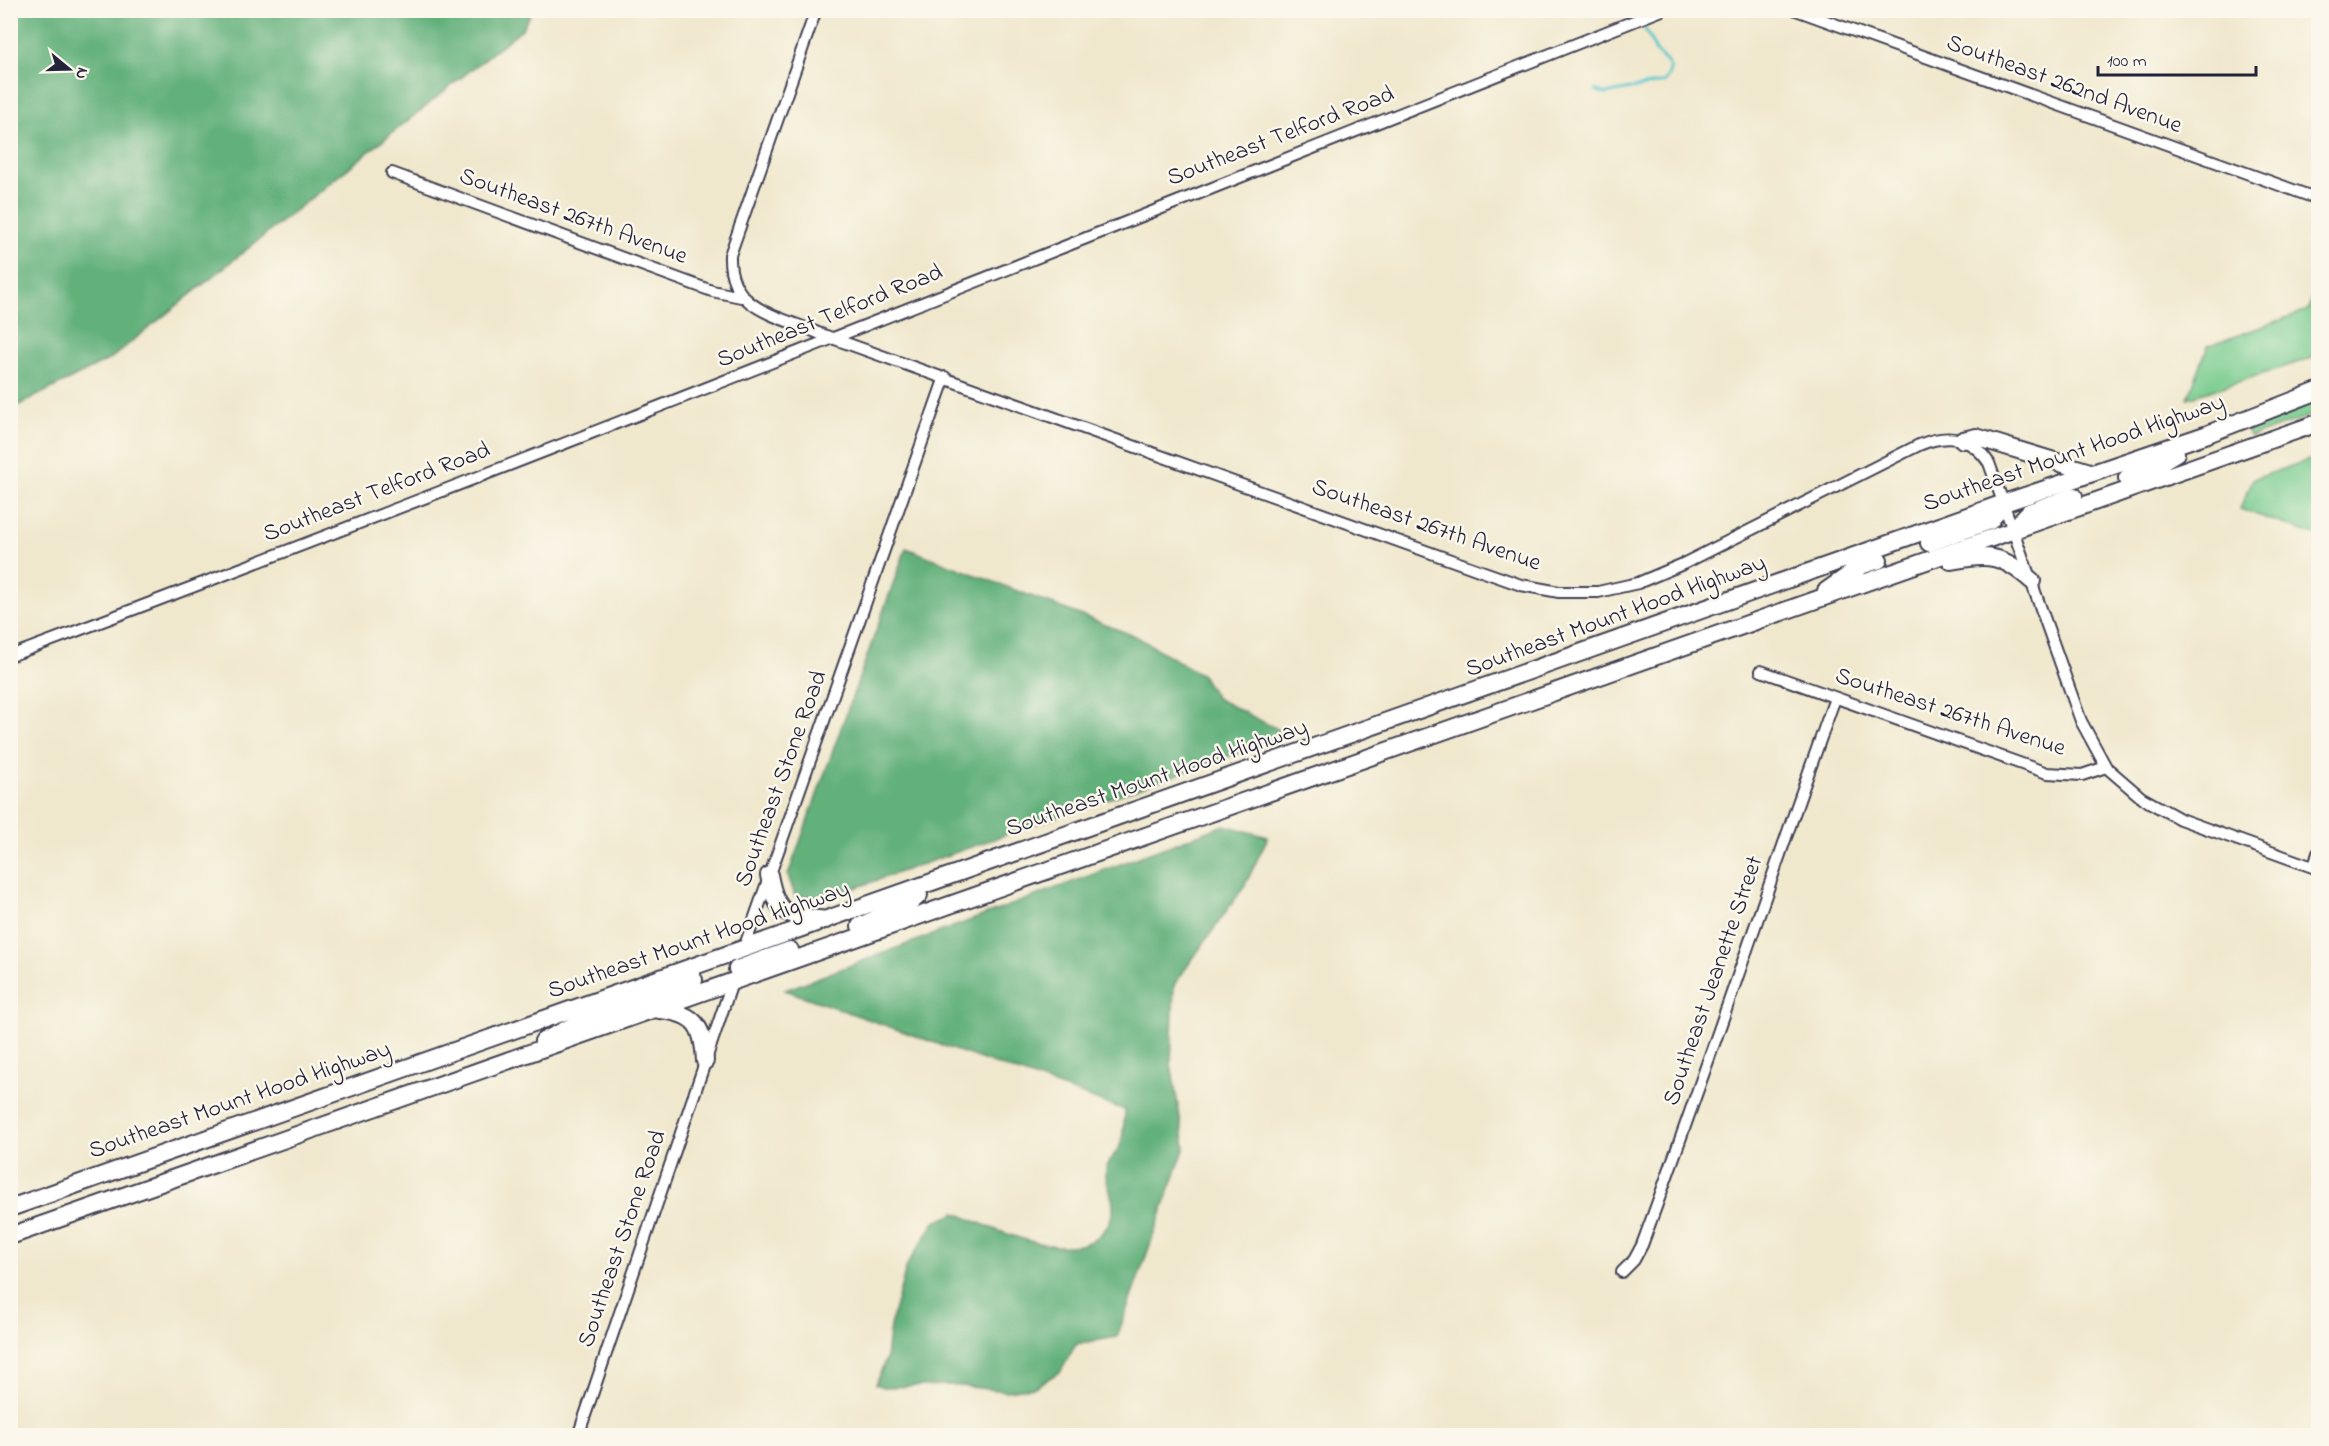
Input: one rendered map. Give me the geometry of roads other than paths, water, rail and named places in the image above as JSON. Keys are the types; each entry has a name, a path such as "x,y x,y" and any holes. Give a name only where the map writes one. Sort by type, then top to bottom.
{"highway":[{"name":"Southeast Mount Hood Highway","path":"10,1236 656,1010 830,920 2004,503 2205,435 2319,391"},
{"name":"Southeast Mount Hood Highway","path":"10,1208 738,967 1808,603 2319,423"},
{"path":"2013,529 2028,512 2146,471 2205,435"},
{"path":"1964,440 1976,437 2093,474"},
{"path":"1808,603 1863,565 1990,521 2004,503"},
{"path":"1908,568 1990,556 2009,562 2032,581"},
{"path":"769,875 774,899 784,911 797,916 830,920"},
{"path":"524,1056 549,1037 586,1019 872,921 910,903 931,885"},
{"path":"656,1010 676,1012 693,1020 702,1033 705,1061"}],"street":[{"path":"741,297 731,277 732,243 816,10"},
{"name":"Southeast Telford Road","path":"10,656 688,397 1662,10"},
{"name":"Southeast 262nd Avenue","path":"1796,10 2319,199"},
{"name":"Southeast 267th Avenue","path":"392,173 712,291 741,297 758,308 834,338 1510,581 1559,592 1599,592 1653,578 1919,445 1946,437 1964,440"},
{"name":"Southeast Stone Road","path":"578,1436 769,875 834,699 945,377"},
{"path":"1964,440 1975,447 1989,463 2081,721 2106,767 2142,798 2180,819 2316,868 2319,853"},
{"name":"Southeast 267th Avenue","path":"1761,671 2047,773 2082,775 2106,767"},
{"name":"Southeast Jeanette Street","path":"1622,1272 1634,1260 1642,1245 1691,1113 1715,1035 1835,698"}],"waterway":[{"path":"1595,90 1606,94 1664,82 1670,71 1669,64 1656,51 1645,29"}]}
